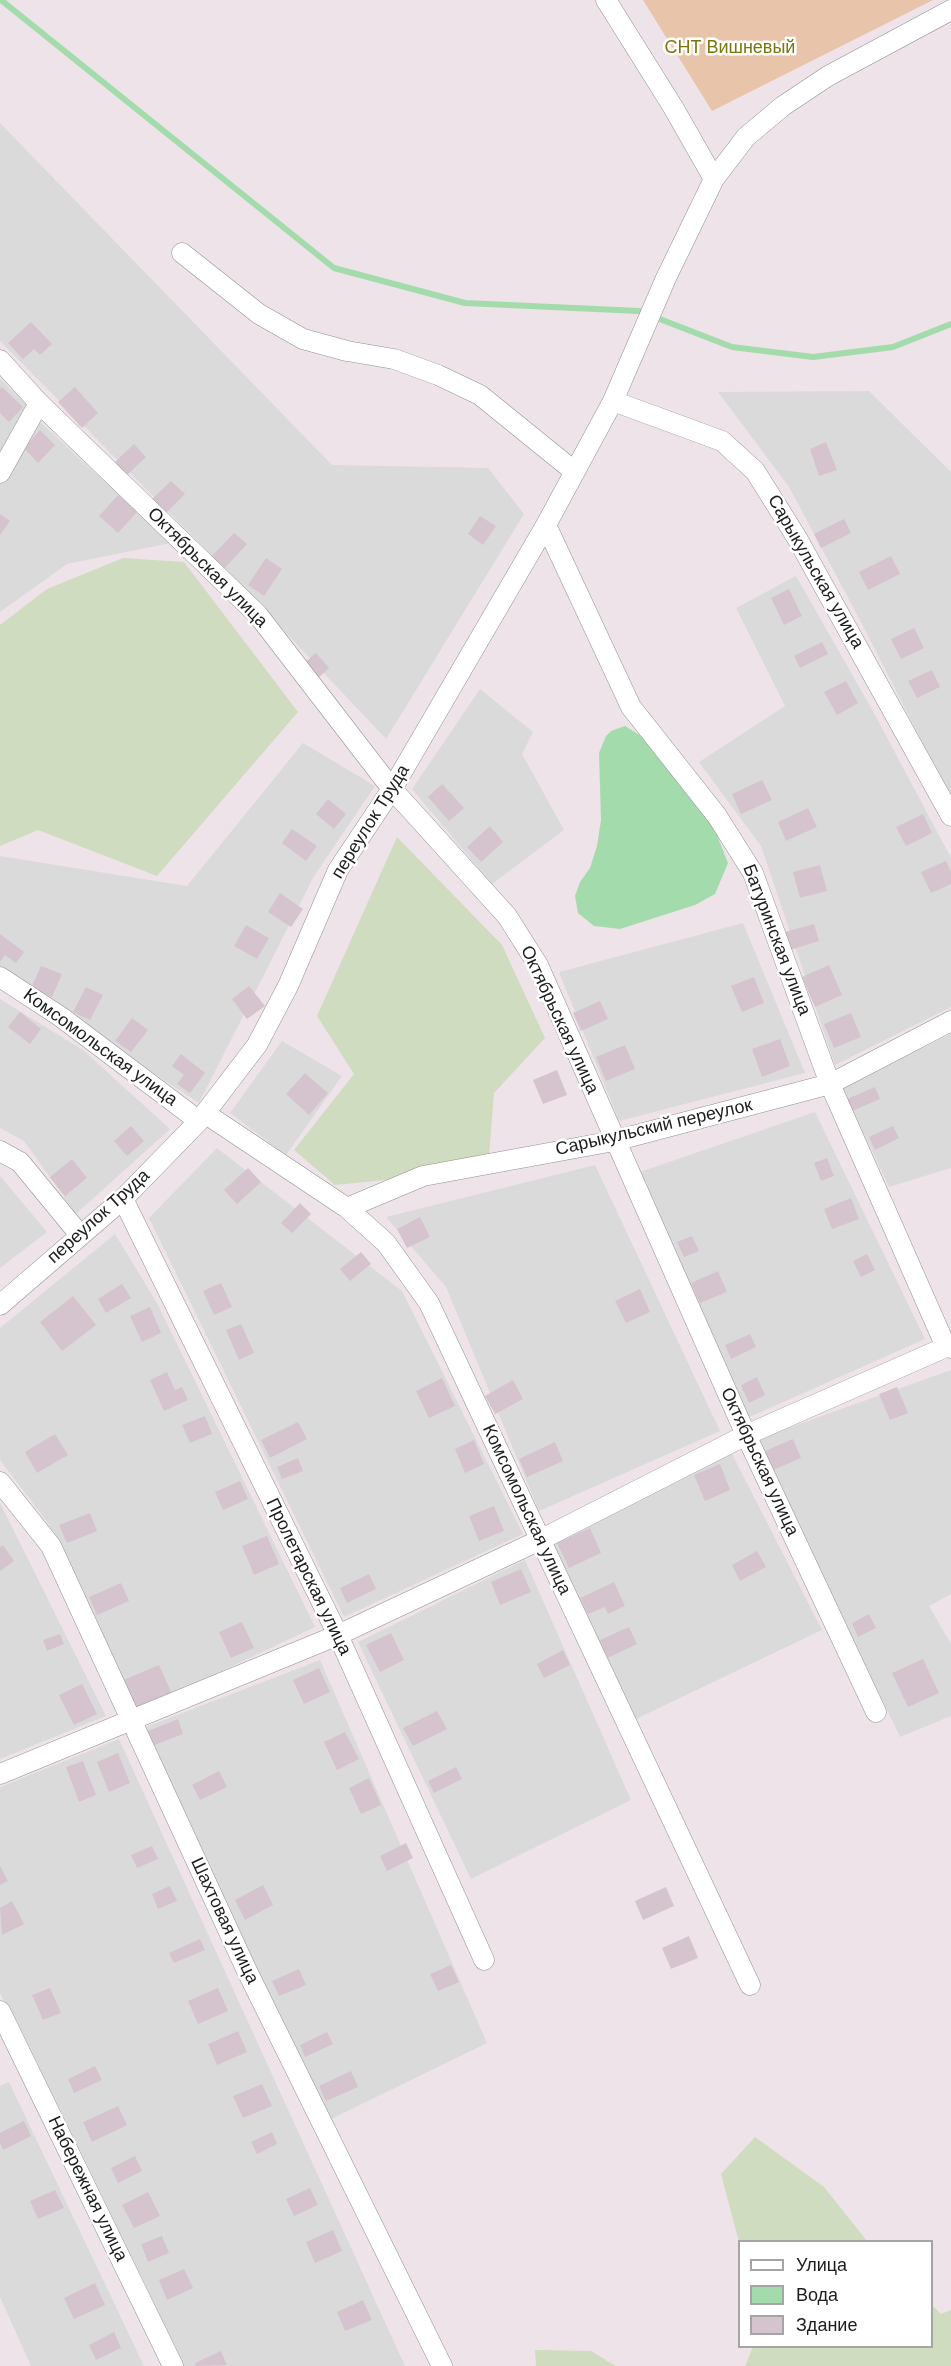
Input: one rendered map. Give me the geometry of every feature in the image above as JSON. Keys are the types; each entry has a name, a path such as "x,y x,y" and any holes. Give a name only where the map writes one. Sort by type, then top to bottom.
{"street":[{"path":"606,0 673,107 714,179"},
{"name":"переулок Труда","path":"0,1305 123,1199 203,1118 257,1045 288,986 338,870 392,789 546,525 613,401 666,278 714,179 746,137 783,106 828,76 942,9"},
{"path":"182,254 259,314 303,339 347,351 394,359 438,375 480,395 575,472"},
{"name":"Октябрьская улица","path":"0,360 39,403 258,615 392,789 507,916 538,965 746,1435 876,1712"},
{"name":"Сарыкульская улица","path":"613,401 722,441 755,471 797,538 951,816"},
{"path":"0,473 39,403"},
{"name":"Батуринская улица","path":"546,525 631,707 717,816 753,873 830,1084 949,1348"},
{"name":"Комсомольская улица","path":"0,977 61,1017 203,1118 347,1208 386,1244 429,1304 750,1985"},
{"name":"Сарыкульский переулок","path":"347,1208 423,1176 614,1141 830,1084 951,1021"},
{"path":"0,1151 20,1162 80,1235"},
{"name":"Пролетарская улица","path":"123,1199 338,1635 484,1960"},
{"path":"0,1774 338,1635 540,1540 746,1435 949,1348"},
{"name":"Шахтовая улица","path":"0,1482 51,1546 247,1971 442,2366"},
{"name":"Набережная улица","path":"0,2011 173,2366"}],"shaded area":[{"path":"0,123 332,465 488,468 524,514 386,739 236,580 0,341"},
{"path":"0,379 30,408 0,460"},
{"path":"869,391 951,472 951,799 789,487 718,392"},
{"path":"38,420 171,543 67,564 0,612 0,484"},
{"path":"123,558 184,562 298,712 157,876 38,830 0,846 0,625 47,589"},
{"path":"796,576 874,713 951,858 951,1007 835,1065 761,846 699,762 785,706 736,608"},
{"path":"480,689 533,732 522,754 564,830 492,884 412,789"},
{"path":"303,743 375,786 314,876 199,1103 0,972 0,856 187,886"},
{"path":"397,837 502,945 545,1038 494,1093 489,1156 395,1179 335,1185 294,1150 354,1074 317,1016"},
{"path":"743,923 805,1073 619,1121 559,972"},
{"path":"0,999 83,1050 170,1129 76,1214 24,1141 0,1128"},
{"path":"951,1034 951,1168 889,1187 842,1087"},
{"path":"282,1041 342,1076 286,1155 230,1113"},
{"path":"815,1112 925,1339 745,1419 637,1173"},
{"path":"217,1148 402,1291 523,1534 344,1617 149,1218"},
{"path":"595,1165 720,1431 539,1511 446,1287 386,1217"},
{"path":"0,1176 47,1232 0,1268"},
{"path":"115,1234 157,1303 315,1627 131,1714 48,1523 0,1460 0,1328"},
{"path":"951,1370 951,1594 929,1606 951,1644 951,1716 900,1737 757,1439"},
{"path":"731,1452 822,1630 636,1719 550,1543"},
{"path":"0,1503 106,1716 0,1759"},
{"path":"525,1560 631,1800 471,1879 358,1642"},
{"path":"320,1660 487,2043 325,2122 141,1729"},
{"path":"119,1739 405,2366 179,2366 0,1993 0,1787"},
{"path":"9,2082 144,2366 31,2366 0,2297 0,2086"},
{"path":"755,2137 824,2187 866,2240 738,2240 721,2174"},
{"path":"933,2306 941,2314 951,2310 951,2366 745,2366 753,2348 933,2348"},
{"path":"535,2350 591,2351 616,2366 536,2366"}],"green space":[{"name":"СНТ Вишневый","path":"643,0 933,0 712,111"}],"water":[{"path":"625,726 641,736 713,825 728,863 715,894 695,905 620,929 594,926 578,913 575,896 580,882 590,868 597,846 601,820 599,753 606,736 611,731"}],"building":[{"path":"31,322 52,344 40,355 34,349 23,359 8,343"},
{"path":"2,387 23,407 9,422 0,413 0,389"},
{"path":"75,387 98,413 82,428 58,402"},
{"path":"40,430 55,445 38,463 24,448"},
{"path":"826,442 837,470 819,476 810,449"},
{"path":"134,444 146,457 127,475 115,462"},
{"path":"171,481 185,494 163,516 149,502"},
{"path":"118,495 137,512 118,533 99,516"},
{"path":"0,514 10,521 0,535"},
{"path":"480,516 496,526 483,545 468,534"},
{"path":"844,519 851,533 821,548 814,534"},
{"path":"234,533 247,544 224,569 211,557"},
{"path":"891,556 900,574 868,590 859,572"},
{"path":"266,558 282,569 264,596 248,585"},
{"path":"789,589 802,616 784,625 771,598"},
{"path":"914,628 924,648 901,659 891,639"},
{"path":"822,642 828,654 800,668 794,656"},
{"path":"316,653 329,668 316,680 303,664"},
{"path":"932,670 940,687 917,698 908,681"},
{"path":"846,681 858,703 837,715 824,692"},
{"path":"762,780 772,800 741,814 732,794"},
{"path":"442,784 464,808 449,821 428,797"},
{"path":"328,799 346,814 334,829 316,814"},
{"path":"808,808 817,827 786,841 778,822"},
{"path":"923,814 932,833 906,846 896,827"},
{"path":"490,826 503,842 481,862 467,847"},
{"path":"292,829 317,846 306,861 282,843"},
{"path":"946,861 951,872 951,884 931,893 921,872"},
{"path":"820,865 827,891 800,898 793,872"},
{"path":"280,893 303,909 291,927 268,912"},
{"path":"814,924 819,941 790,950 785,932"},
{"path":"246,925 269,938 257,959 234,946"},
{"path":"0,934 24,952 16,963 5,955 0,962"},
{"path":"829,965 842,995 815,1007 802,977"},
{"path":"41,966 62,974 52,997 31,988"},
{"path":"754,977 764,1003 742,1012 731,986"},
{"path":"249,986 265,1006 247,1019 232,999"},
{"path":"86,987 103,995 90,1020 73,1012"},
{"path":"600,1001 608,1019 581,1031 573,1013"},
{"path":"20,1012 41,1029 30,1044 8,1027"},
{"path":"851,1013 861,1037 834,1048 824,1024"},
{"path":"132,1018 148,1030 131,1052 115,1041"},
{"path":"780,1039 790,1066 762,1077 752,1049"},
{"path":"625,1045 635,1069 606,1081 596,1057"},
{"path":"181,1054 205,1073 190,1093 177,1084 184,1075 172,1066"},
{"path":"557,1070 567,1095 543,1104 533,1080"},
{"path":"305,1073 328,1093 309,1115 286,1094"},
{"path":"875,1087 880,1099 852,1111 847,1099"},
{"path":"131,1126 144,1141 127,1156 114,1141"},
{"path":"893,1126 899,1138 875,1150 869,1137"},
{"path":"827,1158 834,1176 821,1181 814,1163"},
{"path":"72,1159 87,1178 65,1196 50,1177"},
{"path":"248,1168 261,1182 237,1204 224,1190"},
{"path":"851,1198 859,1219 832,1229 824,1209"},
{"path":"300,1203 311,1214 292,1233 281,1223"},
{"path":"420,1217 430,1237 407,1248 397,1229"},
{"path":"692,1236 699,1251 684,1257 677,1242"},
{"path":"361,1252 371,1264 350,1281 340,1269"},
{"path":"867,1254 875,1270 861,1277 853,1261"},
{"path":"718,1271 727,1292 700,1303 691,1283"},
{"path":"221,1283 232,1307 214,1315 203,1291"},
{"path":"122,1284 131,1298 106,1313 98,1299"},
{"path":"640,1289 650,1312 626,1323 615,1301"},
{"path":"73,1296 96,1325 62,1351 40,1322"},
{"path":"150,1307 161,1333 142,1342 130,1316"},
{"path":"241,1324 254,1353 239,1360 226,1330"},
{"path":"750,1334 756,1347 731,1359 725,1345"},
{"path":"167,1372 175,1390 182,1387 188,1400 164,1411 150,1380"},
{"path":"757,1377 765,1395 749,1403 741,1385"},
{"path":"442,1378 455,1406 429,1418 416,1391"},
{"path":"513,1380 523,1399 495,1414 485,1396"},
{"path":"897,1387 908,1413 890,1420 879,1394"},
{"path":"205,1416 212,1434 190,1443 182,1425"},
{"path":"298,1422 307,1439 270,1458 261,1440"},
{"path":"55,1434 68,1455 37,1473 25,1452"},
{"path":"793,1439 801,1458 773,1470 765,1451"},
{"path":"474,1440 484,1464 465,1473 455,1449"},
{"path":"555,1442 563,1461 527,1477 519,1459"},
{"path":"298,1458 303,1471 282,1479 277,1467"},
{"path":"720,1464 730,1490 705,1501 694,1475"},
{"path":"240,1481 248,1499 223,1510 215,1492"},
{"path":"494,1506 504,1531 479,1541 469,1516"},
{"path":"90,1513 97,1531 67,1543 59,1525"},
{"path":"590,1528 601,1553 569,1568 557,1543"},
{"path":"267,1536 279,1564 254,1575 242,1546"},
{"path":"3,1545 14,1561 0,1571 0,1547"},
{"path":"757,1551 766,1567 740,1581 732,1565"},
{"path":"521,1569 531,1592 500,1605 491,1582"},
{"path":"369,1574 376,1589 347,1603 340,1588"},
{"path":"614,1582 625,1606 608,1614 605,1607 588,1614 580,1598"},
{"path":"121,1583 129,1601 97,1615 89,1597"},
{"path":"869,1614 876,1628 858,1637 852,1623"},
{"path":"242,1622 254,1648 231,1658 219,1632"},
{"path":"629,1627 637,1644 608,1658 600,1640"},
{"path":"391,1633 404,1660 380,1672 366,1645"},
{"path":"60,1634 64,1644 47,1651 43,1640"},
{"path":"563,1650 570,1665 544,1678 537,1664"},
{"path":"923,1659 939,1693 908,1707 892,1673"},
{"path":"159,1665 174,1699 136,1715 121,1681"},
{"path":"319,1668 330,1692 304,1704 293,1680"},
{"path":"82,1684 97,1714 74,1725 59,1695"},
{"path":"437,1711 447,1729 413,1746 403,1728"},
{"path":"178,1719 183,1734 152,1746 146,1732"},
{"path":"345,1732 359,1759 337,1770 324,1742"},
{"path":"118,1753 130,1783 109,1792 97,1762"},
{"path":"83,1761 96,1795 79,1802 66,1767"},
{"path":"456,1767 462,1779 434,1793 428,1781"},
{"path":"219,1771 227,1787 200,1800 192,1785"},
{"path":"369,1778 381,1805 361,1814 349,1788"},
{"path":"406,1843 413,1858 387,1871 380,1856"},
{"path":"152,1846 158,1859 137,1868 131,1855"},
{"path":"0,1866 8,1881 0,1885"},
{"path":"263,1885 273,1905 245,1920 235,1900"},
{"path":"170,1886 177,1901 158,1909 152,1894"},
{"path":"666,1887 674,1906 643,1920 635,1901"},
{"path":"12,1901 24,1924 2,1935 0,1908"},
{"path":"689,1936 698,1958 671,1969 662,1948"},
{"path":"200,1939 205,1950 174,1963 169,1953"},
{"path":"451,1965 459,1982 438,1991 430,1974"},
{"path":"299,1969 306,1985 279,1996 272,1981"},
{"path":"50,1988 61,2013 43,2020 32,1995"},
{"path":"218,1988 228,2011 198,2024 188,2001"},
{"path":"238,2031 247,2052 217,2065 208,2044"},
{"path":"327,2032 333,2044 305,2057 300,2045"},
{"path":"95,2066 102,2080 74,2093 68,2079"},
{"path":"351,2071 358,2087 326,2101 319,2086"},
{"path":"262,2084 272,2106 243,2118 233,2096"},
{"path":"118,2106 127,2125 92,2142 83,2122"},
{"path":"24,2121 31,2136 3,2150 0,2133"},
{"path":"272,2132 277,2144 257,2154 251,2142"},
{"path":"135,2156 142,2171 118,2183 111,2168"},
{"path":"310,2188 318,2205 294,2216 286,2199"},
{"path":"55,2190 64,2208 38,2219 30,2201"},
{"path":"148,2192 160,2216 134,2228 122,2205"},
{"path":"333,2230 342,2251 315,2263 306,2242"},
{"path":"162,2236 169,2253 148,2262 141,2244"},
{"path":"184,2269 193,2288 167,2300 159,2280"},
{"path":"95,2283 105,2305 74,2319 64,2298"},
{"path":"363,2300 372,2320 345,2331 337,2312"},
{"path":"114,2332 121,2348 96,2360 89,2345"},
{"path":"221,2351 227,2365 196,2366 195,2363"}],"waterway":[{"path":"1,0 334,268 465,303 639,311 732,347 813,357 893,347 951,324"}]}
